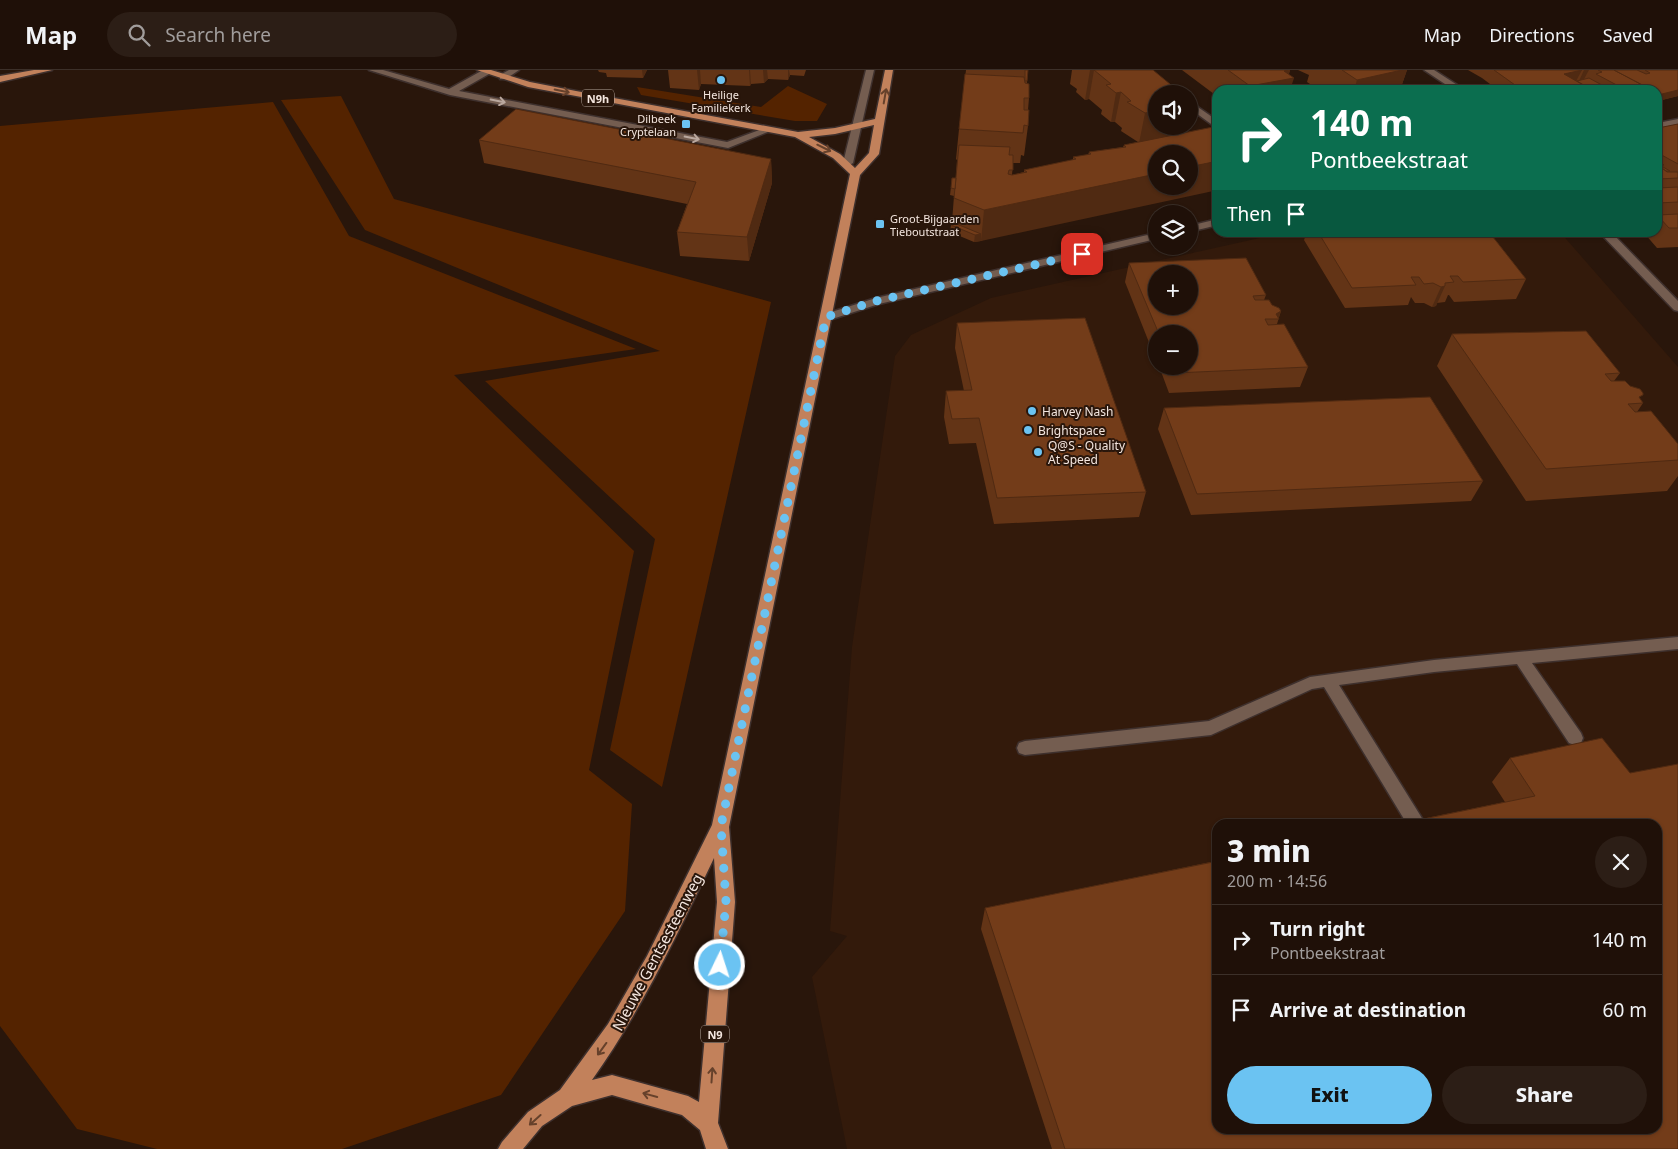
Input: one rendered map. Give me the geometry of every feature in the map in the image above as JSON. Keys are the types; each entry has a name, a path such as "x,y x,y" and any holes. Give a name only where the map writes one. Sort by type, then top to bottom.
{"main road":[{"path":"0,79 48,70"},
{"path":"852,168 874,154 889,70"},
{"name":"N9h","path":"484,71 567,92 798,136 831,152 852,168"},
{"name":"N9h","path":"798,136 856,127 880,121"},
{"name":"Nieuwe Gentsesteenweg","path":"567,1097 615,1031 654,962 721,826 826,317 852,168"},
{"name":"Nieuwe Gentsesteenweg","path":"708,1123 726,902 721,826"},
{"path":"509,1149 535,1119 567,1097 612,1085 688,1106 708,1123 717,1149"}],"street":[{"path":"372,70 450,92 728,145 765,131"},
{"path":"503,77 515,70"},
{"name":"N9","path":"852,168 856,127 870,70"},
{"path":"1428,70 1452,85"},
{"path":"450,92 484,71"},
{"path":"1198,111 1212,121"},
{"path":"1662,125 1678,122"},
{"path":"1198,227 1212,223"},
{"path":"1609,237 1678,308"},
{"path":"826,317 876,301 1148,238"},
{"path":"1026,748 1211,728 1310,683 1520,657 1678,643"},
{"path":"1520,657 1575,738"},
{"path":"1328,681 1413,819"}],"shaded area":[{"path":"788,86 827,104 817,121 795,121 641,95 637,87 761,107"},
{"path":"341,96 394,199 771,302 662,787 610,750 655,539 485,381 660,351 365,230 281,100"},
{"path":"273,102 349,236 636,349 454,375 634,551 589,770 632,804 625,911 501,1095 342,1149 157,1149 77,1129 0,1026 0,126"},
{"path":"1264,237 1564,237 1678,367 1678,1149 847,1149 812,977 847,936 830,931 852,647 895,356 911,335 991,298 1184,255 1198,255 1198,252"}],"building":[{"path":"1025,70 1028,70 1027,81 1025,81"},
{"path":"1094,70 1153,70 1171,85 1148,85 1148,112 1145,113 1127,102 1131,101 1121,92 1116,93 1106,85 1111,84"},
{"path":"1228,70 1288,70 1284,71 1294,78 1256,85 1249,85"},
{"path":"1342,70 1402,70 1357,80"},
{"path":"1494,70 1582,70 1564,74 1583,85 1515,85"},
{"path":"1598,70 1614,70 1642,85 1617,85 1596,74 1602,72"},
{"path":"1614,70 1637,70 1646,74 1650,73 1645,70 1678,70 1678,90 1662,94 1662,85 1642,85"},
{"path":"965,74 1024,77 1025,83 1029,84 1029,98 1024,98 1024,110 1029,110 1028,126 1024,125 1023,133 959,129"},
{"path":"1589,78 1602,85 1584,85 1577,81"},
{"path":"516,109 771,159 747,237 677,232 696,182 479,140"},
{"path":"1678,124 1678,164 1662,155 1662,127"},
{"path":"1212,127 1212,162 1198,165 1198,145 1148,145 1148,176 984,210 954,198 959,145 1010,147 1009,155 1013,155 1013,170 1009,170 1008,174 1012,175 1027,172 1024,170 1076,159 1073,157 1091,154 1089,152 1126,147 1124,145 1173,135 1198,135 1198,130"},
{"path":"1662,168 1667,172 1678,172 1678,178 1662,179"},
{"path":"952,178 956,178 955,189 951,188"},
{"path":"1678,187 1678,202 1662,203 1662,188"},
{"path":"1678,214 1678,228 1669,228 1662,220 1662,215"},
{"path":"952,222 981,234 975,235 951,225"},
{"path":"1321,237 1493,237 1526,279 1463,282 1458,276 1450,276 1454,282 1445,283 1445,286 1441,287 1433,283 1424,284 1419,277 1411,277 1416,285 1352,288"},
{"path":"1246,258 1266,295 1253,296 1255,300 1269,300 1272,305 1281,311 1276,314 1279,319 1265,319 1268,325 1284,324 1308,367 1198,372 1198,325 1155,325 1151,315 1198,315 1198,265 1148,265 1148,308 1129,263"},
{"name":"Brightspace","path":"1085,318 1146,492 997,498 979,418 952,419 946,391 972,390 957,323"},
{"path":"1586,331 1620,373 1605,374 1611,381 1625,381 1630,386 1640,389 1643,393 1639,397 1643,403 1628,404 1635,412 1651,411 1678,444 1678,460 1546,469 1452,334"},
{"path":"1430,397 1483,481 1197,494 1164,408"},
{"path":"1602,738 1630,773 1678,764 1678,1149 1065,1149 985,908 1212,862 1212,1134 1662,1134 1662,819 1423,819 1535,796 1510,758"}],"place":[{"name":"Heilige Familiekerk","path":"721,80"},
{"name":"Dilbeek Cryptelaan","path":"686,124"},
{"name":"Groot-Bijgaarden Tieboutstraat","path":"880,224"},
{"name":"Harvey Nash","path":"1032,411"},
{"name":"Brightspace","path":"1028,430"},
{"name":"Q@S - Quality At Speed","path":"1038,452"}],"route":[{"path":"720,965 726,902 721,826 826,317 876,301 1082,254"}]}
